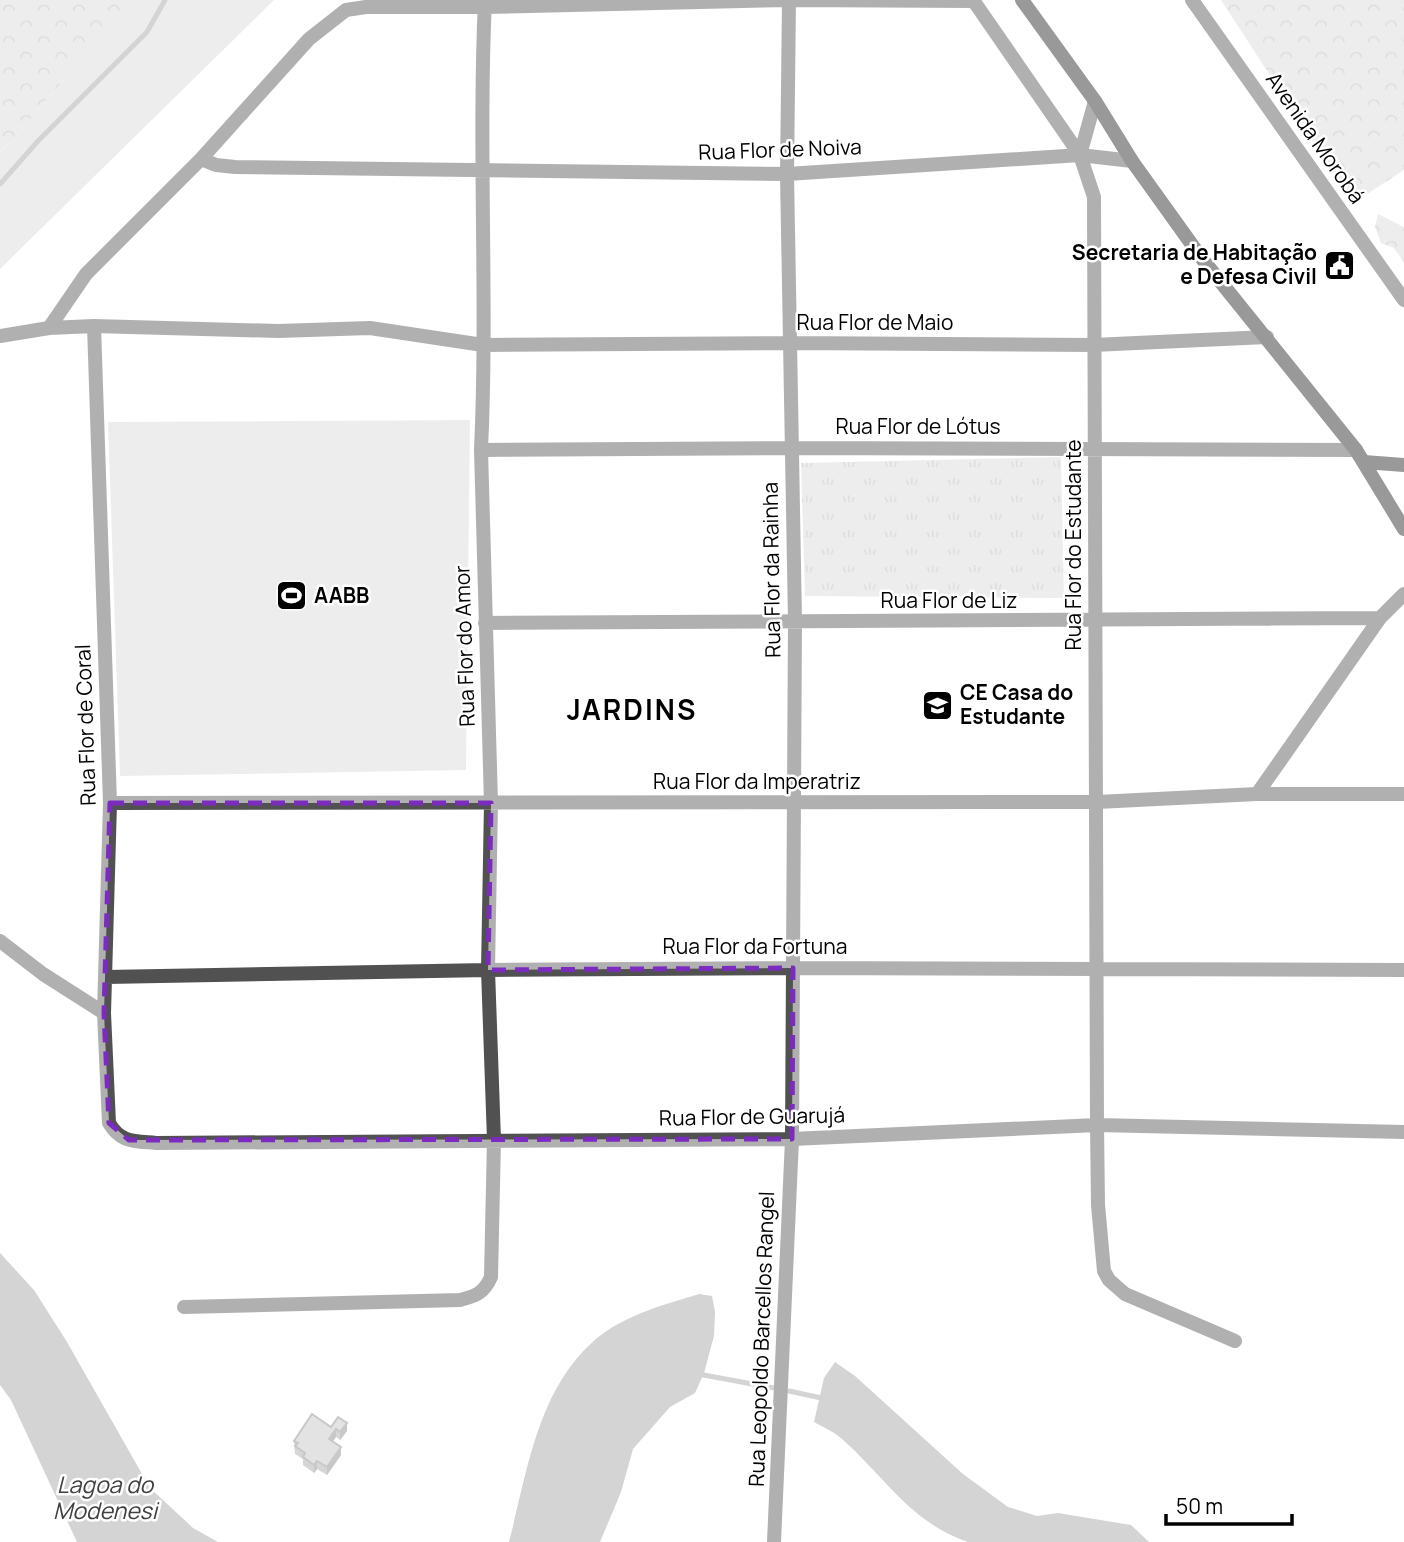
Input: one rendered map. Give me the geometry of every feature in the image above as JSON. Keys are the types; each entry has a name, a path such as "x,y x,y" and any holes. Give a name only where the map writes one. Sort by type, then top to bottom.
{"main road":[{"path":"1022,0 1095,101 1132,161 1203,260 1360,456 1404,529"},
{"path":"1360,456 1404,465"}],"street":[{"path":"50,328 86,274 201,159 309,39 346,10 366,7 485,4 789,0 974,1"},
{"name":"Rua Flor da Rainha","path":"789,0 788,174 795,621 792,1139"},
{"name":"Avenida Morobá","path":"1192,0 1404,300"},
{"name":"Rua Flor do Estudante","path":"974,1 1080,155 1094,197 1097,1125 1101,1253 1104,1271 1109,1280 1125,1294 1235,1341"},
{"name":"Rua Flor do Amor","path":"184,1307 460,1300 486,1290 492,1267 494,1140 488,970 491,803 481,450 481,172 485,4"},
{"path":"1080,155 1095,101"},
{"name":"Rua Flor de Noiva","path":"201,159 216,165 235,167 788,174 1080,155 1132,161"},
{"name":"Rua Flor de Maio","path":"0,336 50,328 94,326 278,331 370,328 483,345 1093,345 1267,337"},
{"name":"Rua Flor de Coral","path":"94,326 110,803 104,1013 109,1123"},
{"name":"Rua Flor de Lótus","path":"481,450 1095,449 1360,456"},
{"path":"1257,794 1380,618 1404,594"},
{"name":"Rua Flor de Liz","path":"485,623 1380,618"},
{"name":"Rua Flor da Imperatriz","path":"110,803 1097,802 1257,794 1404,794"},
{"path":"0,941 43,974 104,1013"},
{"name":"Rua Flor da Fortuna","path":"106,977 793,968 1404,970"},
{"name":"Rua Flor de Guarujá","path":"109,1123 117,1135 128,1140 156,1143 792,1139 1097,1125 1404,1132"},
{"name":"Rua Leopoldo Barcellos Rangel","path":"774,1542 792,1139"}],"highlighted area":[{"path":"110,803 491,803 488,970 793,968 792,1139 129,1140 109,1123 104,1013"}],"green space":[{"path":"0,0 138,0 0,152"},
{"path":"138,0 274,0 0,269 0,152"},
{"path":"1221,0 1404,0 1404,170 1364,196 1347,188 1329,166"},
{"path":"1378,214 1404,227 1404,263 1394,248 1381,243 1375,227"},
{"name":"AABB","path":"470,420 466,770 120,776 108,422"},
{"path":"1061,457 1064,598 805,596 801,463"}],"water":[{"name":"Lagoa do Modenesi","path":"0,1253 34,1290 67,1342 150,1488 193,1528 218,1542 77,1542 11,1400 0,1385"},
{"path":"699,1294 712,1296 715,1312 714,1336 704,1373 695,1393 670,1407 633,1449 621,1492 600,1542 509,1542 538,1430 563,1378 580,1355 601,1335 623,1321"},
{"path":"835,1362 855,1376 963,1474 1008,1507 1037,1516 1058,1513 1131,1525 1149,1542 968,1542 930,1523 899,1497 842,1439 814,1422 824,1378"}],"building":[{"path":"312,1414 331,1427 338,1417 347,1423 340,1432 336,1429 329,1439 341,1447 327,1467 317,1461 314,1465 303,1457 305,1453 295,1446 298,1443 294,1441"}],"waterway":[{"path":"0,184 38,141 147,32 165,0"},
{"path":"698,1374 774,1388"},
{"path":"789,1391 826,1399"}],"place":[{"name":"Secretaria de Habitação e Defesa Civil","path":"1340,265"},
{"name":"AABB","path":"291,596"},
{"name":"CE Casa do Estudante","path":"937,705"}],"district":[{"name":"JARDINS","path":"632,710"}]}
